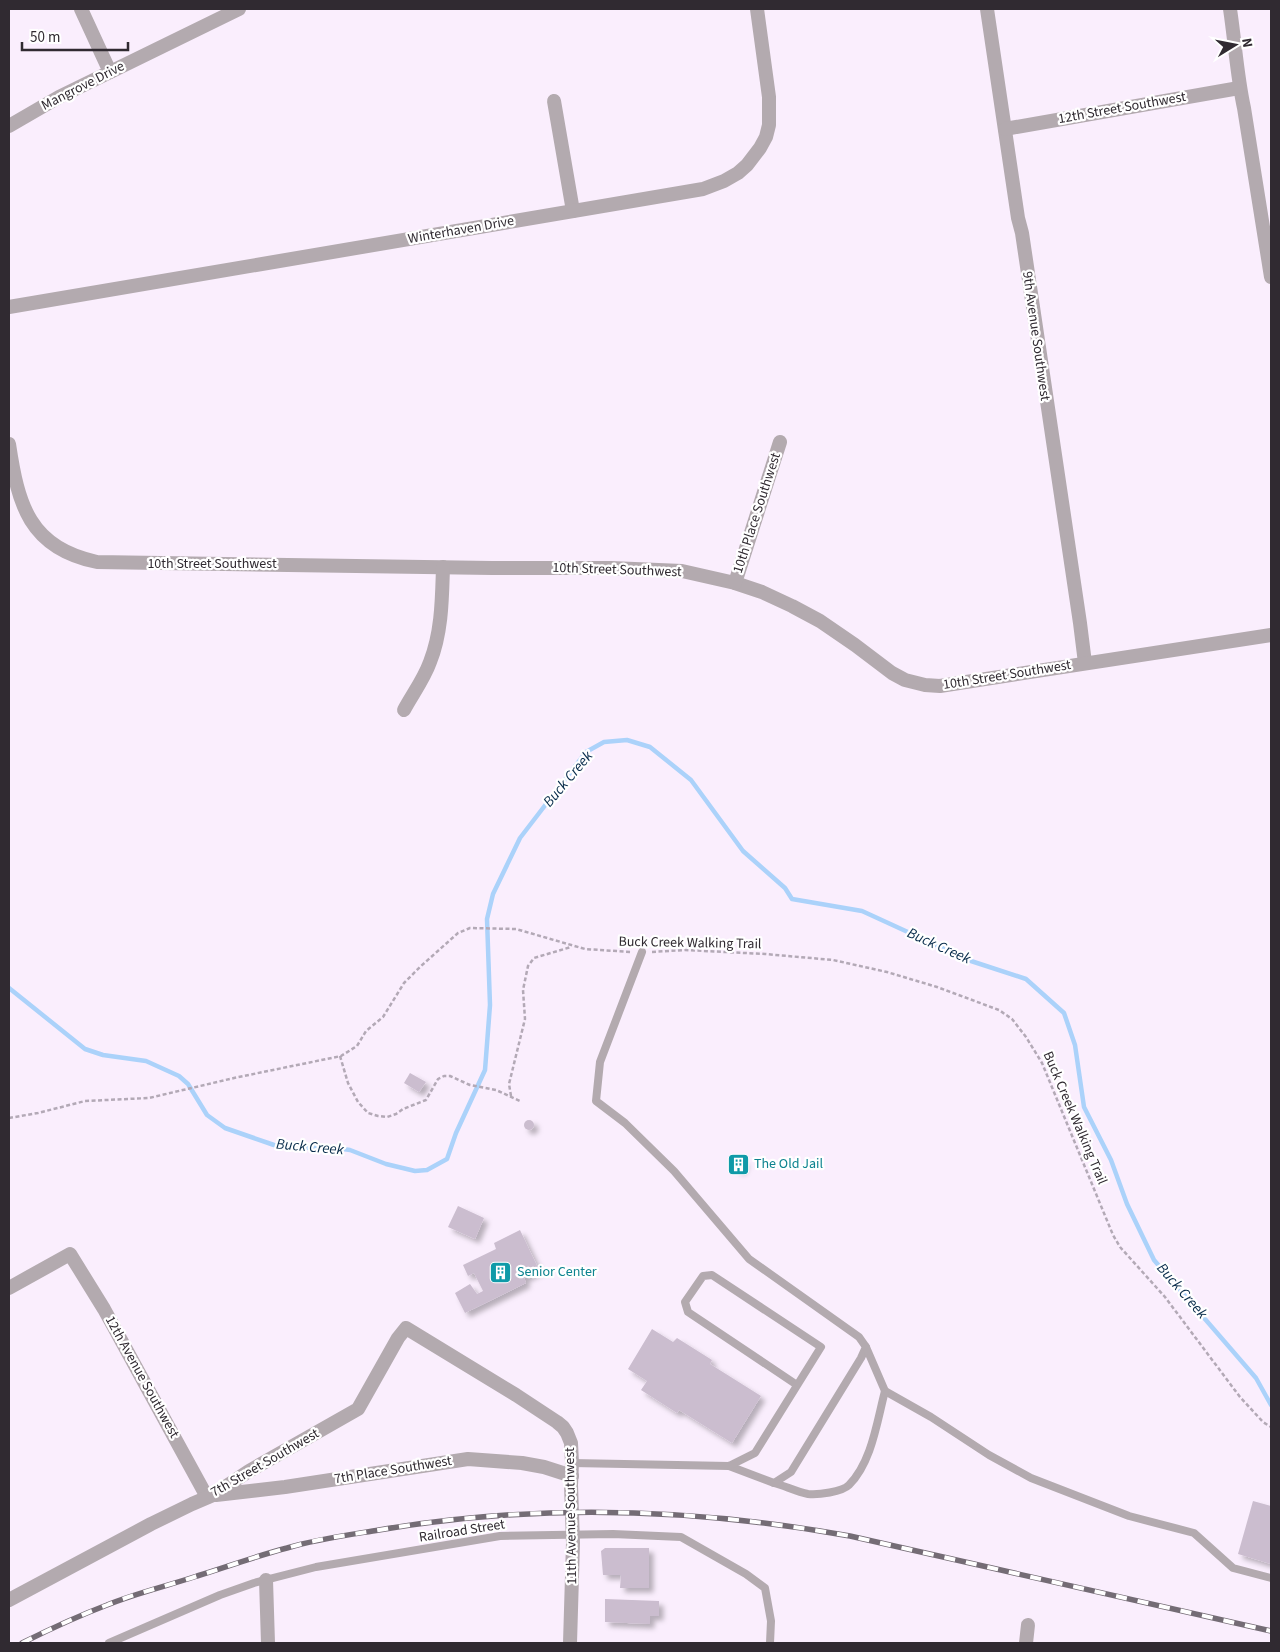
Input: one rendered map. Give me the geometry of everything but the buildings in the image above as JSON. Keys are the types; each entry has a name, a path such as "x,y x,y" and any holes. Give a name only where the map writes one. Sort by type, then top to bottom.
{"street":[{"path":"81,9 110,72"},
{"name":"Mangrove Drive","path":"9,126 58,97 239,9"},
{"name":"Winterhaven Drive","path":"9,307 703,189 724,181 747,165 760,148 766,137 769,125 769,97 757,9"},
{"name":"9th Avenue Southwest","path":"987,9 1085,663"},
{"path":"1230,9 1239,88 1244,108 1271,278"},
{"name":"12th Street Southwest","path":"1005,129 1239,88"},
{"path":"554,101 573,210"},
{"name":"10th Place Southwest","path":"735,583 780,442"},
{"name":"10th Street Southwest","path":"9,444 18,492 27,516 36,529 52,544 88,560 110,562 656,569 682,571 735,583 762,592 820,621 892,673 915,684 940,686 1271,635"},
{"path":"404,710 430,663 435,647 444,566"},
{"name":"12th Avenue Southwest","path":"9,1288 70,1254 210,1496"},
{"name":"7th Street Southwest","path":"9,1600 150,1524 210,1496 249,1471 358,1410 398,1338 406,1328"},
{"name":"11th Avenue Southwest","path":"406,1328 516,1395 563,1427 571,1444 572,1469 570,1643"},
{"name":"7th Place Southwest","path":"210,1496 285,1487 468,1459 572,1469"},
{"path":"266,1580 268,1643"},
{"path":"1026,1643 1028,1625"}],"lane":[{"path":"642,952 600,1062 596,1101 625,1123 674,1170 749,1259 858,1337 866,1347 885,1391 931,1417 989,1455 1031,1478 1129,1516 1194,1533 1233,1568 1271,1578"},
{"path":"729,1466 755,1452 821,1347 712,1275 703,1276 685,1302 688,1312 797,1385"},
{"path":"774,1483 791,1472 866,1347"},
{"path":"572,1469 729,1466 808,1494 827,1493 847,1486 859,1472 868,1452 885,1391"},
{"name":"Railroad Street","path":"109,1643 220,1595 266,1580 316,1567 500,1536 612,1534 681,1537 746,1574 765,1588 771,1621 770,1643"}],"path":[{"name":"Buck Creek Walking Trail","path":"340,1056 357,1046 366,1031 383,1016 404,983 441,947 458,933 470,928 516,929 585,949 642,952 684,950 832,960 860,965 937,987 999,1010 1012,1019 1026,1036 1042,1063 1112,1235 1120,1247 1165,1297 1240,1397 1263,1422 1271,1427"},
{"path":"511,1096 510,1084 525,1019 523,990 528,966 534,958 573,947"},
{"path":"9,1118 85,1101 151,1098 340,1056 348,1083 358,1102 368,1113 378,1116 387,1117 426,1100 438,1079 444,1076 470,1085 496,1090 520,1101"}],"waterway":[{"name":"Buck Creek","path":"9,988 85,1049 103,1055 146,1061 179,1076 188,1084 207,1115 225,1128 274,1145 302,1148 330,1147 350,1150 386,1164 415,1171 427,1170 447,1159 456,1133 485,1070 490,1005 487,919 493,894 520,838 586,752 604,742 627,740 650,747 691,780 743,851 785,888 792,899 862,911 971,961 1026,979 1064,1013 1075,1045 1084,1107 1111,1160 1127,1204 1154,1260 1256,1378 1271,1405"}],"railway":[{"path":"22,1643 75,1618 140,1593 298,1545 438,1521 497,1516 615,1512 732,1519 850,1536 1271,1631"}],"place":[{"name":"The Old Jail","path":"738,1164"},
{"name":"Senior Center","path":"501,1272"}]}
